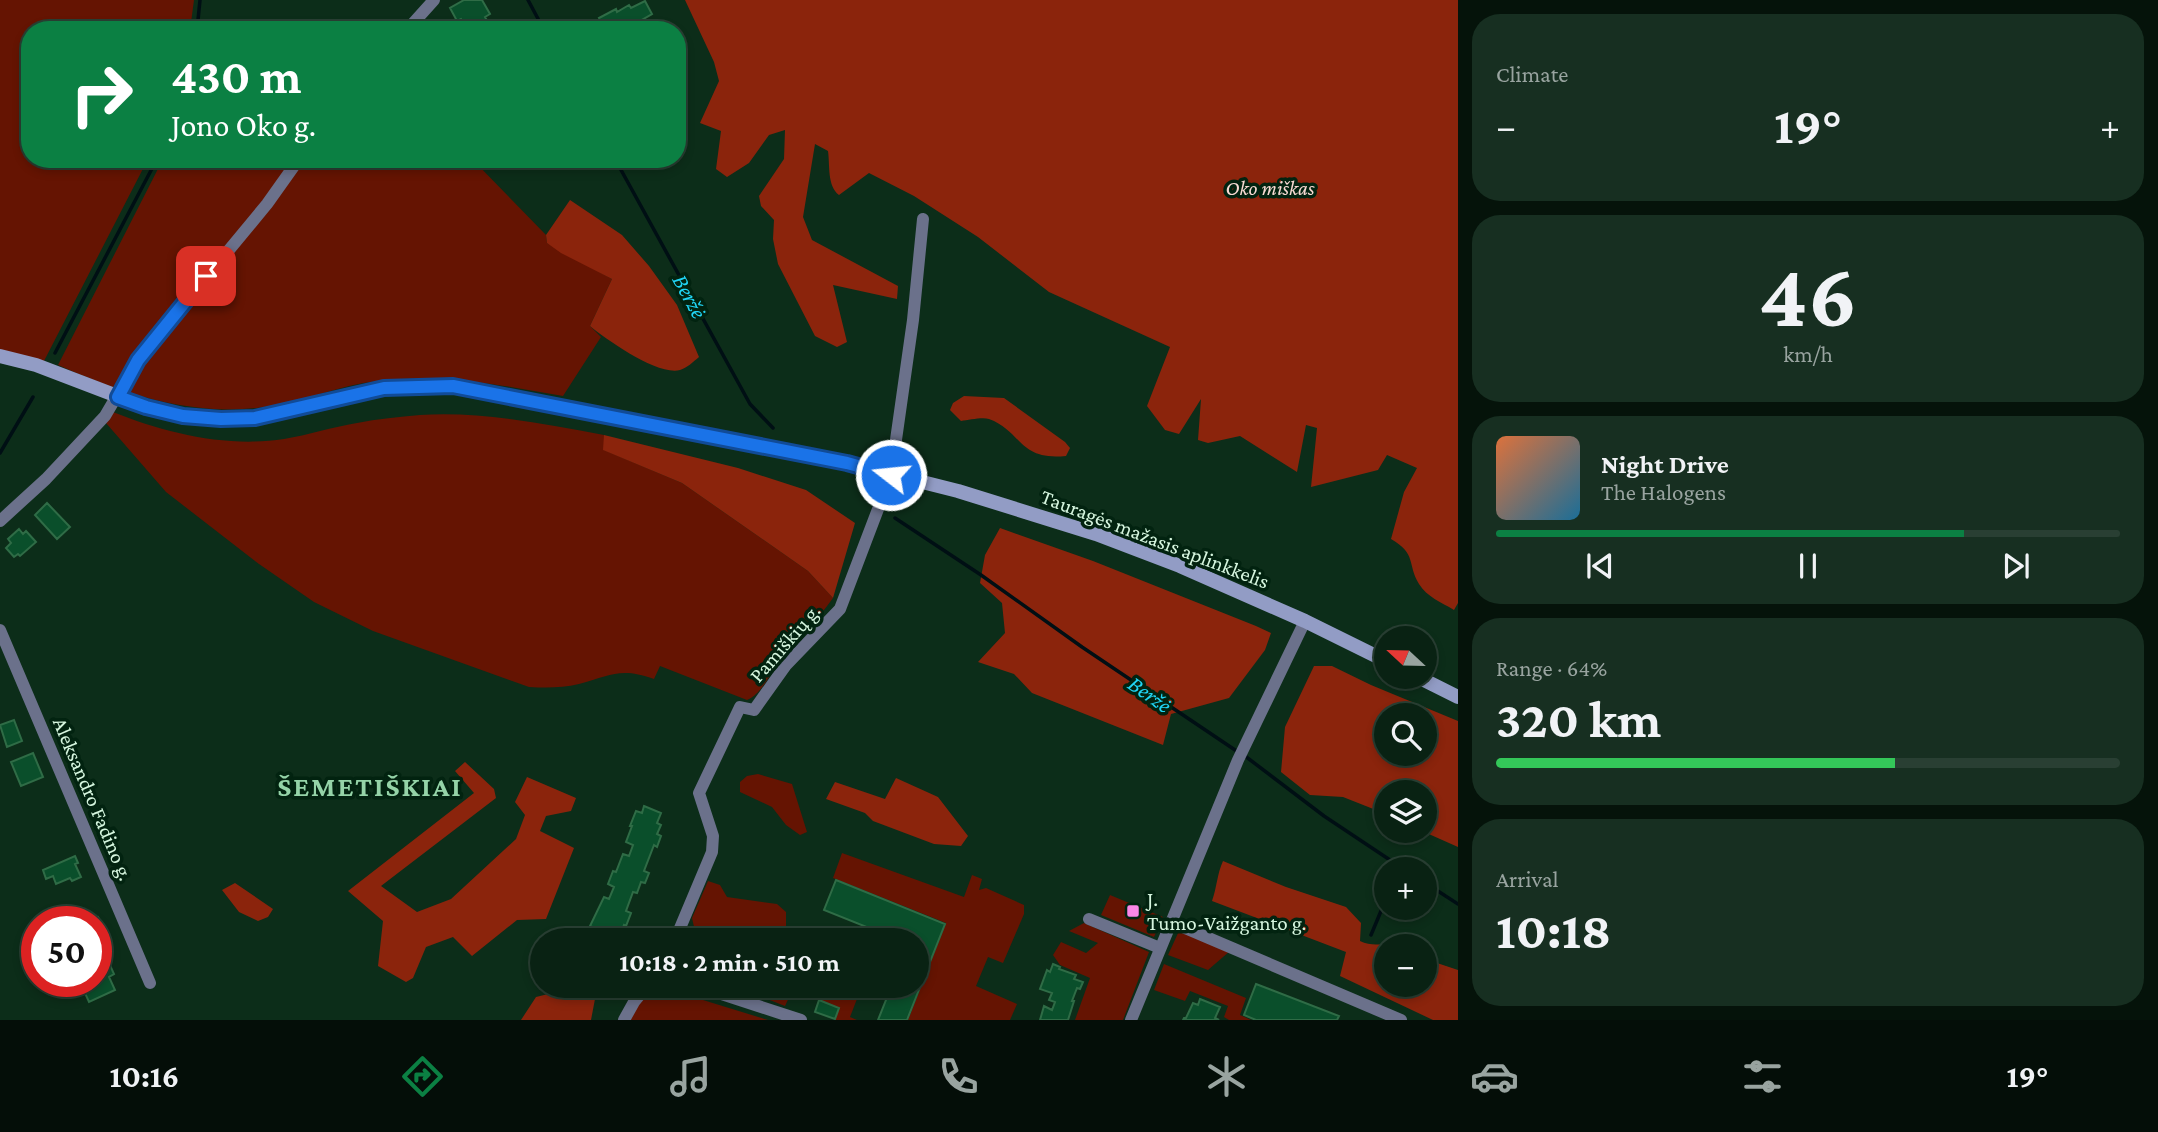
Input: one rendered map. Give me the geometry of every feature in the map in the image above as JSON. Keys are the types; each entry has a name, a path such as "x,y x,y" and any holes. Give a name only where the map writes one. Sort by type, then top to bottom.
{"main road":[{"name":"Tauragės mažasis aplinkkelis","path":"0,356 36,365 146,407 183,416 255,418 384,388 453,386 847,463 958,491 1096,534 1180,566 1305,621 1374,655"},
{"path":"1437,686 1458,697"}],"street":[{"path":"415,21 433,0"},
{"path":"0,522 46,479 105,416 138,360 267,204 293,168"},
{"name":"Pamiškių g.","path":"680,928 712,852 713,836 699,793 711,765 740,707 754,710 786,665 840,609 891,475 913,320 923,219"},
{"path":"1131,1020 1238,760 1305,621"},
{"name":"Aleksandro Fadino g.","path":"0,630 150,983"},
{"path":"1089,919 1160,948"},
{"path":"1171,922 1401,1020"},
{"path":"624,1020 638,998"},
{"path":"734,998 801,1020"}],"shaded area":[{"path":"0,0 194,0 191,21 21,21 21,168 143,168 44,361 0,350"},
{"path":"158,168 481,168 546,235 547,243 612,279 590,326 601,337 563,396 471,381 425,378 364,383 264,407 210,409 133,394 58,365"},
{"path":"113,412 175,432 241,442 284,439 380,419 443,414 512,419 604,435 604,450 682,483 808,571 833,598 760,690 747,700 660,666 654,679 624,673 567,686 529,687 373,631 314,602 259,564 166,492 106,423"},
{"path":"758,774 792,784 807,832 800,835 786,825 772,807 740,792 740,782 747,776"},
{"path":"842,853 964,897 972,875 982,879 979,890 986,888 1024,905 1024,914 1003,963 988,957 976,986 1017,1004 1010,1020 908,1020 917,998 929,998 929,966 946,923 833,878"},
{"path":"708,881 720,885 727,897 777,904 786,912 786,926 791,928 694,928 692,918"},
{"path":"1110,895 1163,917 1154,937 1101,915"},
{"path":"1084,923 1149,952 1123,1020 1075,1020 1090,978 1060,965 1053,955 1061,942 1086,953 1098,943 1069,931"},
{"path":"1179,931 1230,951 1208,970 1168,955"},
{"path":"1164,964 1246,998 1240,1015 1251,1020 1229,1020 1224,1017 1228,1006 1190,991 1185,1001 1154,990"},
{"path":"644,998 696,998 768,1020 627,1020"},
{"path":"765,998 789,998 785,1006"},
{"path":"815,998 857,998 850,1017 857,1020 835,1020 839,1008"}],"green space":[{"name":"Oko miškas","path":"685,0 1458,0 1458,603 1454,610 1422,589 1405,550 1391,539 1404,492 1417,468 1387,455 1378,470 1311,487 1317,428 1306,425 1297,472 1240,436 1208,443 1198,440 1201,399 1179,434 1165,430 1147,406 1170,347 1049,292 978,237 914,196 869,173 839,195 832,186 828,151 815,144 803,217 812,240 898,286 897,299 833,285 847,342 837,347 815,336 778,264 773,239 774,220 761,206 759,196 784,159 785,130 769,135 749,163 727,177 716,169 721,131 700,123 719,81 714,62"},
{"path":"570,200 622,235 677,305 699,357 688,366 680,370 659,368 620,348 590,326 612,279 547,243 546,235"},
{"path":"964,396 1004,398 1065,442 1070,448 1066,456 1050,456 1029,450 1000,424 989,419 961,421 950,410 953,403"},
{"path":"604,435 738,468 806,490 855,523 833,598 808,571 682,483 603,450"},
{"path":"1000,528 1093,561 1256,626 1271,633 1265,650 1229,698 1171,714 1163,745 1032,693 1014,674 978,662 1005,633 1002,603 980,583 985,555"},
{"path":"1314,666 1332,666 1374,686 1374,690 1383,690 1414,703 1374,703 1374,766 1437,766 1437,712 1458,721 1458,847 1437,838 1437,780 1374,780 1374,809 1343,797 1310,795 1281,772 1285,727"},
{"path":"465,762 494,789 496,798 381,886 417,912 451,899 516,839 525,815 515,802 527,777 576,798 571,811 546,816 540,831 574,848 546,919 517,920 472,956 453,937 426,947 413,978 406,982 378,966 383,921 348,891 474,793 455,771"},
{"path":"896,778 938,797 968,836 961,846 934,844 873,821 865,813 826,799 835,782 885,799"},
{"path":"1223,861 1286,887 1346,907 1361,923 1360,941 1374,944 1374,992 1340,976 1346,952 1212,901"},
{"path":"235,883 273,909 268,917 258,921 239,912 222,890"},
{"path":"1437,963 1458,970 1458,1020 1433,1020 1384,997 1437,997"},
{"path":"535,998 595,999 591,1020 521,1020"}],"building":[{"path":"464,0 482,0 490,14 485,17 487,21 457,21 450,8"},
{"path":"645,1 652,14 640,21 601,21 599,18 616,9 617,12 629,5 631,8"},
{"path":"47,503 70,527 57,539 35,515"},
{"path":"19,529 23,534 26,531 36,542 20,556 18,554 14,557 6,548 11,543 8,539"},
{"path":"14,720 22,741 7,747 0,725"},
{"path":"33,753 43,777 21,786 11,762"},
{"path":"644,806 661,813 657,823 661,825 657,834 661,836 657,847 654,845 644,871 649,873 645,883 641,882 637,893 633,892 626,911 631,913 626,926 590,926 604,897 609,899 614,887 608,884 613,871 616,872 623,854 629,856 633,845 626,842 636,811 642,813"},
{"path":"75,856 78,863 75,864 81,877 56,884 53,876 46,879 43,870"},
{"path":"836,880 945,924 929,964 929,928 869,928 824,910"},
{"path":"1053,964 1076,975 1074,979 1083,982 1080,989 1077,988 1068,1020 1040,1020 1044,1006 1052,1010 1055,1002 1049,1000 1052,993 1040,989 1047,970 1050,972"},
{"path":"1256,984 1339,1016 1337,1020 1256,1020 1244,1015"},
{"path":"87,997 100,997 89,1002"},
{"path":"887,998 916,998 907,1020 878,1020"},
{"path":"1200,999 1220,1007 1215,1018 1219,1020 1183,1020 1193,1003 1198,1005"},
{"path":"819,1000 839,1008 835,1019 815,1012"}],"waterway":[{"path":"198,21 200,0"},
{"name":"Beržė","path":"528,0 539,21"},
{"path":"55,353 152,168"},
{"name":"Beržė","path":"620,168 750,404 773,428"},
{"path":"0,453 33,397"},
{"name":"Beržė","path":"895,518 1238,752"},
{"name":"Beržė","path":"1245,756 1324,816 1386,857"},
{"name":"Beržė","path":"1437,890 1458,904"},
{"path":"1371,935 1377,920"}],"place":[{"name":"J. Tumo-Vaižganto g.","path":"1133,911"}],"district":[{"name":"ŠEMETIŠKIAI","path":"370,786"}],"route":[{"path":"206,276 138,360 118,397 183,416 255,418 384,388 453,386 847,463 891,475"}]}
